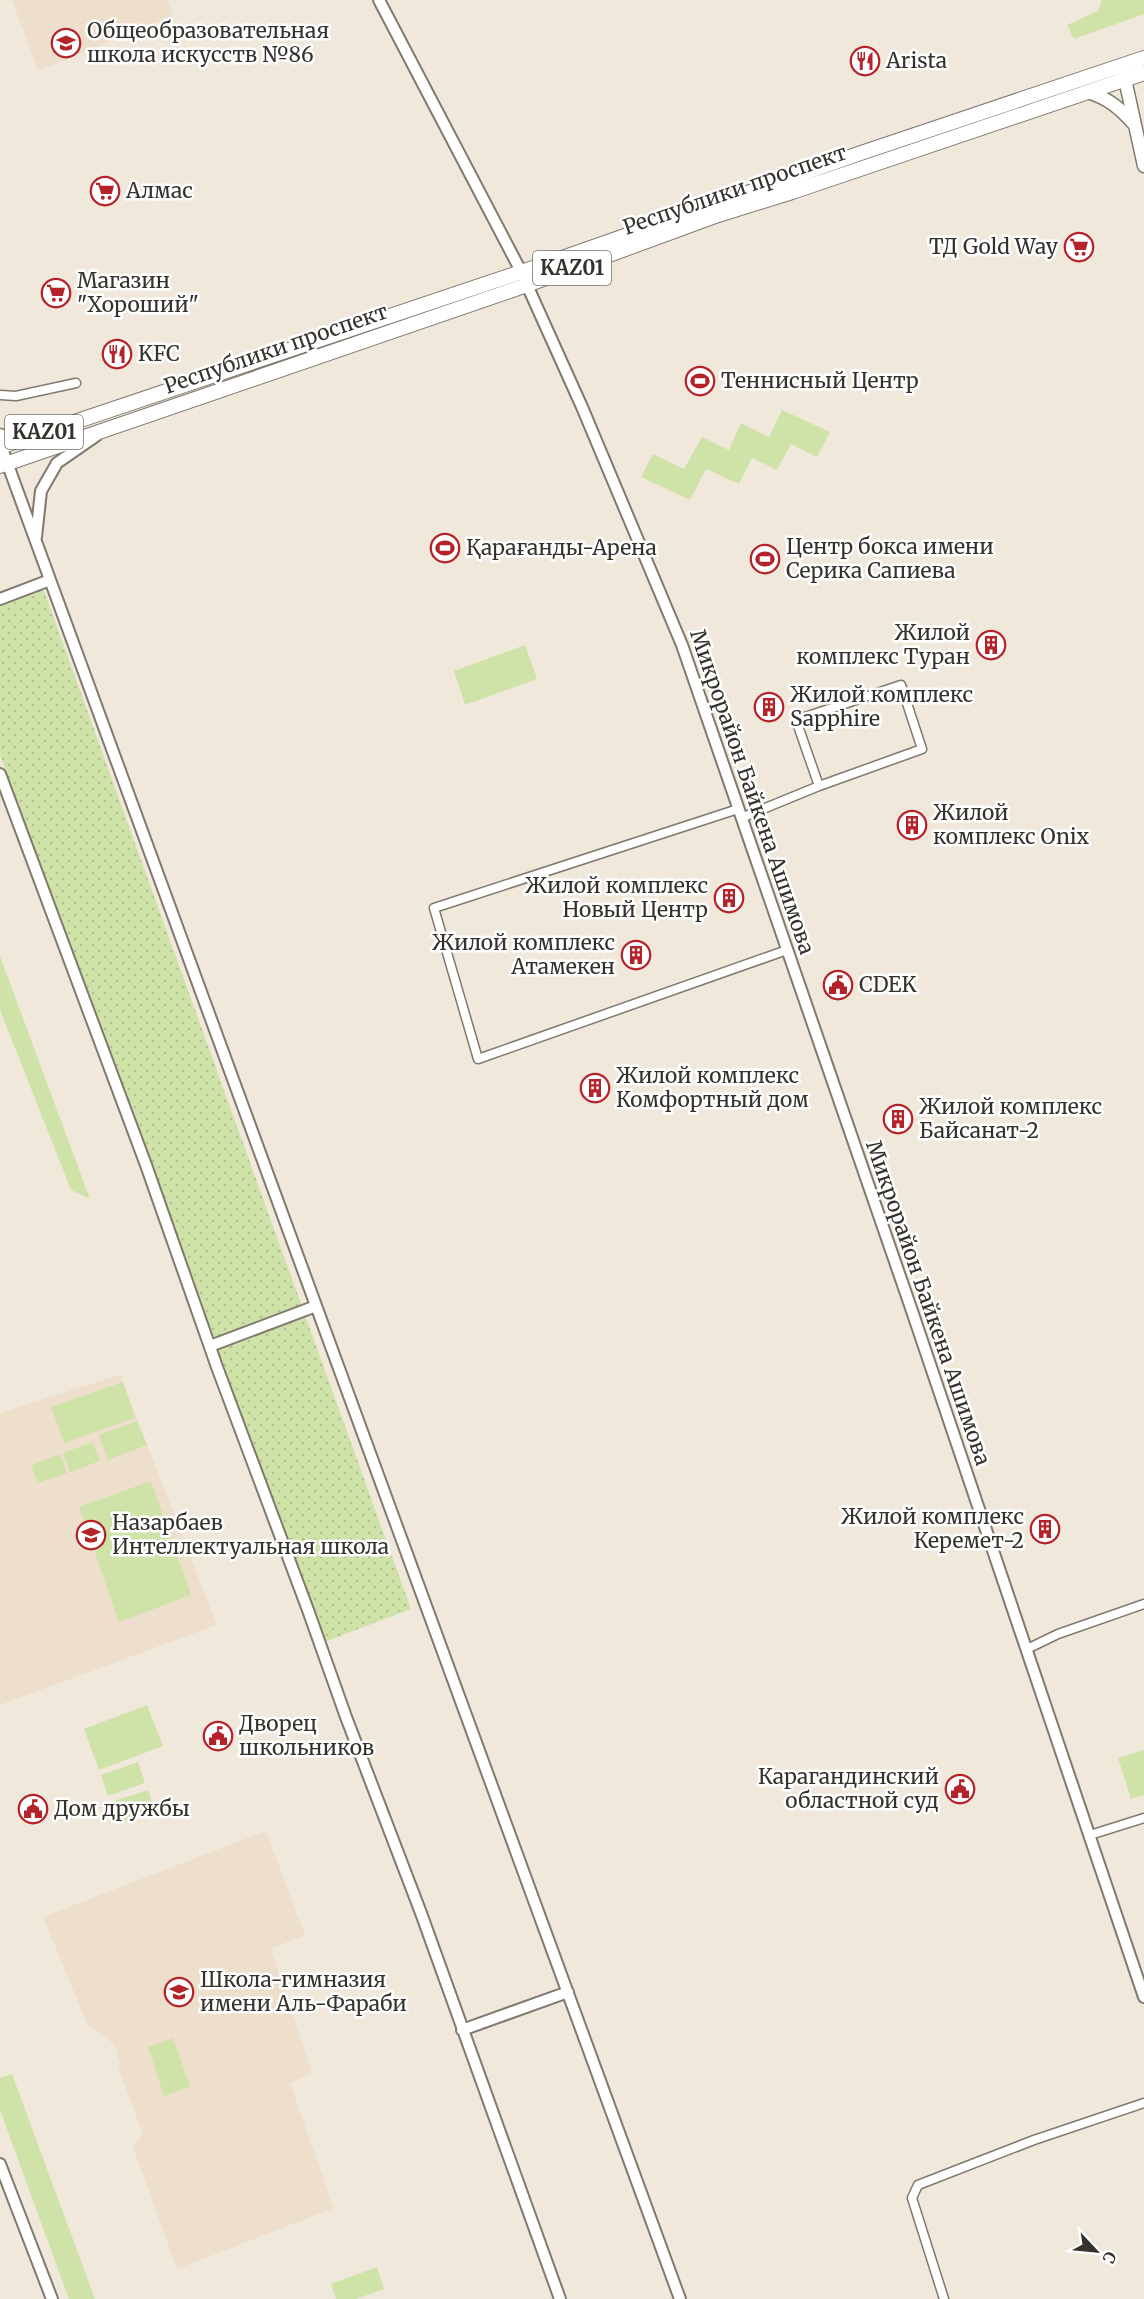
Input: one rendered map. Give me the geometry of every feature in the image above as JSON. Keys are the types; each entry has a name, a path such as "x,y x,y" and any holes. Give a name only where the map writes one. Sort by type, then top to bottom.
{"highway":[{"name":"Республики проспект","path":"0,443 16,441 522,272 861,153 1144,58"},
{"name":"Республики проспект","path":"3,465 527,285 718,215 1144,73"}],"main road":[{"name":"Микрорайон Байкена Ашимова","path":"379,0 522,272 578,397 672,622 1027,1649 1144,1997"},
{"path":"1121,65 1144,166"},
{"path":"1135,126 1135,91 1144,73"},
{"path":"1088,92 1104,97 1121,109 1135,126"},
{"path":"36,543 41,491 57,463 103,431"},
{"path":"0,443 3,465 50,580 680,2299"},
{"path":"0,599 50,580"},
{"path":"0,774 146,1166 560,2299"},
{"path":"210,1346 316,1306"},
{"path":"462,2030 568,1992"},
{"path":"0,2164 52,2299"}],"street":[{"path":"0,395 16,396 76,383"},
{"path":"787,950 577,1026 478,1059 434,908 739,813 819,786 922,748 901,685 796,720 819,786"},
{"path":"1027,1649 1059,1634 1144,1604"},
{"path":"1090,1835 1144,1818"},
{"path":"944,2299 912,2198 918,2185 1034,2140 1144,2103"}],"shaded area":[{"name":"Общеобразовательная школа искусств №86","path":"12,0 167,0 173,15 38,71"},
{"name":"Назарбаев Интеллектуальная школа","path":"122,1374 123,1382 217,1625 0,1705 0,1413"},
{"name":"Школа-гимназия имени Аль-Фараби","path":"266,1831 305,1935 271,1949 312,2073 290,2083 334,2208 177,2269 133,2147 143,2134 118,2067 121,2065 114,2044 88,2026 43,1917"}],"green space":[{"path":"1102,0 1144,0 1144,14 1074,39 1067,25 1098,11"},
{"path":"782,410 830,432 817,457 791,444 777,470 752,458 739,484 706,469 690,500 641,477 653,454 684,469 702,437 729,450 741,423 769,437"},
{"path":"43,588 411,1609 324,1642 0,755 0,602"},
{"path":"525,645 537,679 465,705 454,671"},
{"path":"0,956 90,1199 71,1190 0,1010"},
{"path":"123,1382 135,1418 64,1443 51,1407"},
{"path":"137,1421 147,1445 108,1460 99,1435"},
{"path":"93,1442 100,1461 70,1472 63,1453"},
{"path":"60,1454 67,1473 38,1483 31,1465"},
{"path":"151,1481 191,1595 119,1622 79,1507"},
{"path":"147,1705 163,1746 99,1770 84,1729"},
{"path":"1144,1750 1144,1795 1131,1799 1118,1758"},
{"path":"138,1762 145,1783 108,1796 101,1775"},
{"path":"148,1790 155,1810 118,1823 111,1802"},
{"path":"173,2038 190,2087 164,2096 148,2047"},
{"path":"12,2074 95,2299 69,2299 0,2110 0,2078"},
{"path":"377,2267 384,2289 356,2299 336,2299 331,2284"}],"place":[{"name":"Общеобразовательная школа искусств №86","path":"66,43"},
{"name":"Arista","path":"865,61"},
{"name":"Алмас","path":"105,191"},
{"name":"ТД Gold Way","path":"1079,247"},
{"name":"Магазин \"Хороший\"","path":"56,293"},
{"name":"KFC","path":"117,354"},
{"name":"Теннисный Центр","path":"700,381"},
{"name":"Қарағанды-Арена","path":"445,548"},
{"name":"Центр бокса имени Серика Сапиева","path":"765,559"},
{"name":"Жилой комплекс Туран","path":"991,645"},
{"name":"Жилой комплекс Sapphire","path":"769,707"},
{"name":"Жилой комплекс Onix","path":"912,825"},
{"name":"Жилой комплекс Новый Центр","path":"729,898"},
{"name":"Жилой комплекс Атамекен","path":"636,955"},
{"name":"CDEK","path":"838,985"},
{"name":"Жилой комплекс Комфортный дом","path":"595,1088"},
{"name":"Жилой комплекс Байсанат-2","path":"898,1119"},
{"name":"Жилой комплекс Керемет-2","path":"1045,1529"},
{"name":"Назарбаев Интеллектуальная школа","path":"91,1535"},
{"name":"Дворец школьников","path":"218,1736"},
{"name":"Карагандинский областной суд","path":"960,1789"},
{"name":"Дом дружбы","path":"33,1809"},
{"name":"Школа-гимназия имени Аль-Фараби","path":"179,1992"}]}
